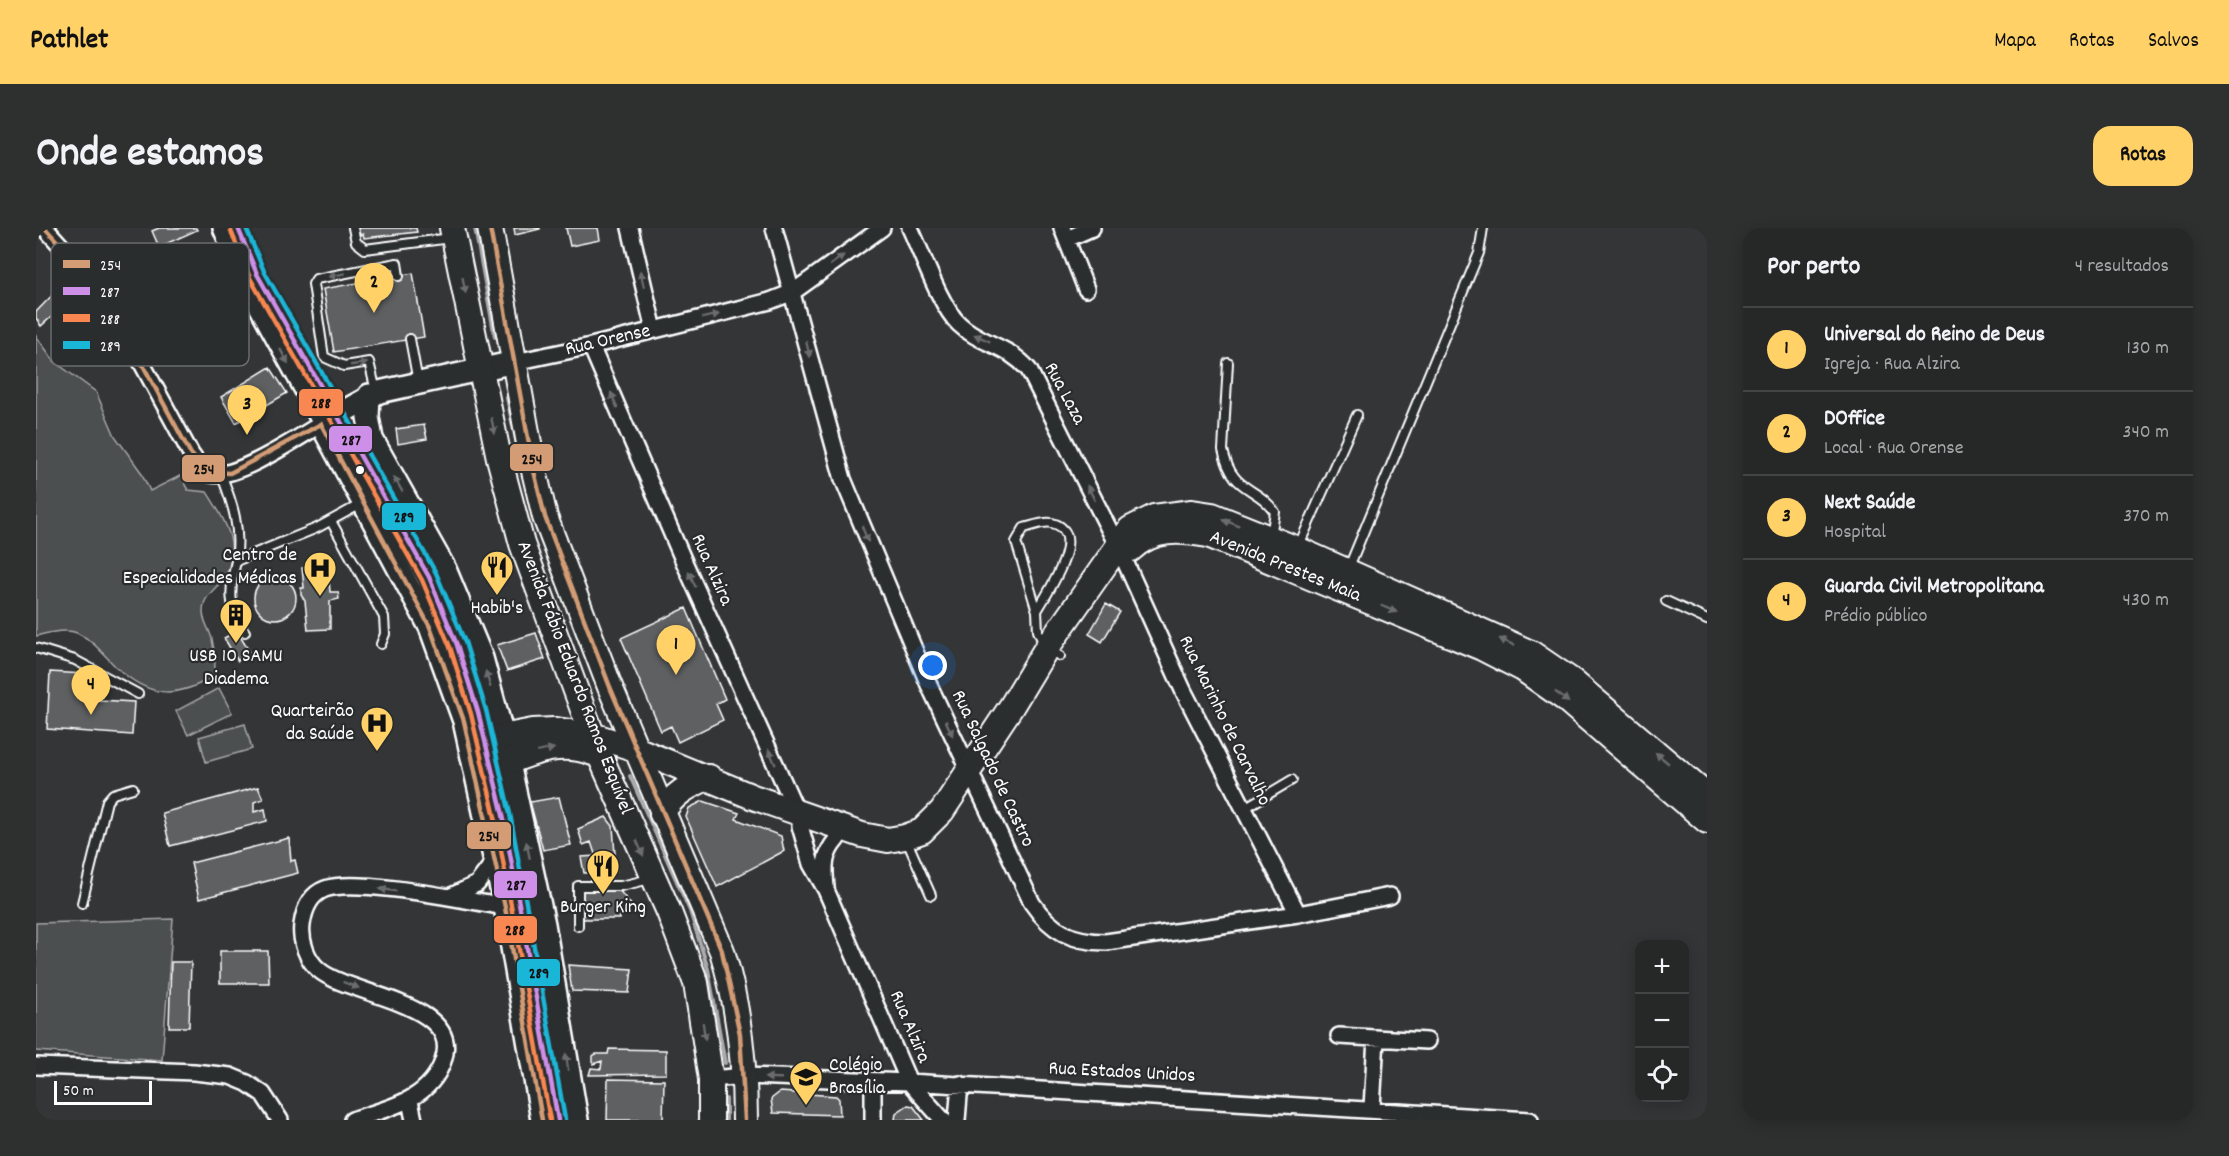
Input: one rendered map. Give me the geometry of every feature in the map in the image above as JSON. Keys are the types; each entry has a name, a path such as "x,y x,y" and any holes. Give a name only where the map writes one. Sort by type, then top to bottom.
{"main road":[{"name":"Avenida Fábio Eduardo Ramos Esquível","path":"490,228 534,471 545,517 636,749 701,897 722,951 734,991 741,1027 745,1076 745,1120"},
{"name":"Avenida Fábio Eduardo Ramos Esquível","path":"453,233 480,369 522,544 600,755 654,878 696,983 711,1079 711,1120"},
{"name":"Rua Orense","path":"328,419 373,394 515,362"},
{"path":"373,394 368,423 372,439 427,533 460,601 482,658 496,859 514,908 542,1120"},
{"path":"328,419 364,502 430,627 447,670 487,739 509,762 553,975 577,1120"},
{"name":"Avenida Prestes Maia","path":"804,818 837,839 882,854 908,843 934,839 945,829 973,777 1120,551 1131,529 1154,517 1173,513 1212,515 1297,549 1531,653 1572,681 1707,796"},
{"name":"Avenida Prestes Maia","path":"1120,551 1159,533 1176,530 1208,536 1482,648 1523,669 1564,698 1707,821"},
{"name":"Avenida Prestes Maia","path":"487,739 554,730 600,755 636,749 709,777 753,797 767,812 804,818 877,838 908,843"},
{"path":"509,762 554,747 584,750 619,759 636,749"},
{"path":"663,814 678,793 709,777"},
{"path":"514,908 534,919 553,975"}],"street":[{"path":"45,228 59,243"},
{"path":"221,228 227,243"},
{"path":"238,228 244,243"},
{"path":"630,228 654,330"},
{"name":"Rua Salgado de Castro","path":"774,228 843,478 929,685 1032,903 1053,928 1069,937 1087,942 1106,942 1298,914 1390,896"},
{"name":"Rua Orense","path":"515,362 591,346 743,308 793,292 882,228"},
{"name":"Rua Laza","path":"910,228 949,312 958,324 971,334 1006,349 1029,370 1120,551"},
{"path":"1086,289 1064,234 1092,228"},
{"path":"249,255 328,419"},
{"path":"249,291 328,419"},
{"name":"Rua Alzira","path":"591,346 685,564 804,818 811,864 826,890 909,1082 943,1120"},
{"path":"143,366 191,454 207,472 221,474 244,467 328,419"},
{"name":"Rua Marinho de Carvalho","path":"1120,551 1183,690 1298,914"},
{"name":"Rua Alzira","path":"826,890 825,859 828,849 837,839"},
{"path":"446,898 477,885 496,859"},
{"path":"352,1120 410,1101 440,1070 445,1057 441,1030 434,1021 417,1010 320,971 307,954 301,934 304,910 316,894 348,885 514,908"},
{"path":"1339,1036 1427,1041"},
{"path":"1372,1108 1376,1038"},
{"path":"36,1066 194,1071 230,1076 247,1083 263,1094 280,1120"},
{"name":"Rua Estados Unidos","path":"711,1079 745,1076 960,1084 1372,1108 1530,1120"},
{"path":"873,1082 873,1120"},
{"path":"957,1120 960,1084"},
{"path":"410,1101 414,1120"}],"lane":[{"path":"353,228 356,242 365,249 453,233"},
{"path":"1347,571 1479,253 1483,228"},
{"path":"373,394 369,362 344,366 324,357 313,284 316,279 398,263 399,276"},
{"path":"410,339 418,383"},
{"path":"1228,363 1223,450 1226,463 1231,474 1243,488 1275,512 1276,521 1270,538"},
{"path":"1297,549 1357,415"},
{"path":"328,419 410,542 448,618 470,674 487,739 514,908 558,1120"},
{"path":"221,474 235,509 239,542 230,595 237,623 245,632"},
{"path":"236,561 331,521 364,502"},
{"path":"331,521 384,617 385,634 381,644"},
{"path":"1037,611 1068,552 1066,534 1060,526 1050,522 1024,528 1016,542 1037,611 1038,631 1053,652"},
{"path":"1666,601 1707,620"},
{"path":"36,648 75,660 138,694"},
{"path":"1244,809 1292,780"},
{"path":"82,903 107,801 113,794 133,788"},
{"path":"908,843 931,895"},
{"path":"578,926 578,886 621,886 654,878"}],"shaded area":[{"path":"36,336 51,357 51,366 60,366 96,392 115,436 141,472 150,491 184,474 188,490 207,492 225,522 232,555 224,578 205,600 204,618 211,635 215,662 214,676 200,684 174,692 151,689 127,676 93,643 77,633 62,631 36,636"},
{"path":"219,688 232,713 188,735 176,711"},
{"path":"245,724 252,749 206,762 199,737"},
{"path":"173,919 162,1060 36,1051 36,923"}],"building":[{"path":"159,228 196,228 197,230 168,243 157,243 152,231"},
{"path":"356,228 416,228 417,232 364,238 363,234 356,235"},
{"path":"514,228 540,228 540,229 515,235"},
{"path":"566,228 598,228 600,240 570,246"},
{"path":"413,273 424,337 334,352 323,289"},
{"path":"51,296 51,317 41,326 36,318 36,312"},
{"path":"270,367 287,393 236,423 221,397"},
{"path":"424,425 427,439 398,444 396,429"},
{"name":"Centro de Especialidades Médicas","path":"328,566 330,592 338,592 339,599 330,601 330,629 308,630 305,601 301,595 301,588 304,588 302,568"},
{"path":"275,577 290,583 296,598 290,613 275,619 260,613 254,598 260,583"},
{"path":"1106,604 1120,612 1102,642 1089,634"},
{"path":"686,608 725,699 716,704 723,720 678,742 671,726 661,731 621,638"},
{"name":"USB 10 SAMU Diadema","path":"237,631 249,651 238,661 224,638"},
{"path":"536,633 545,659 507,671 497,645"},
{"path":"50,672 84,674 82,699 134,702 132,735 47,729"},
{"path":"258,787 263,799 254,802 254,812 265,809 267,821 170,846 162,813"},
{"path":"559,797 571,845 543,850 530,802"},
{"path":"703,801 739,813 736,819 781,836 784,851 717,887 686,817 689,808"},
{"path":"606,817 613,826 615,855 596,857 591,842 583,845 578,829"},
{"path":"289,838 291,861 295,860 298,873 199,899 191,863"},
{"path":"615,855 616,872 584,873 581,857"},
{"name":"Burger King","path":"582,882 614,884 632,906 620,911 620,919 583,919"},
{"path":"220,951 268,951 269,983 220,983"},
{"path":"171,962 191,962 189,1027 169,1027"},
{"path":"568,965 632,969 629,993 572,991"},
{"path":"609,1049 666,1050 666,1074 589,1075 591,1068 601,1069 602,1061 593,1064 593,1056 608,1054"},
{"path":"608,1079 664,1080 663,1120 607,1120"},
{"name":"Colégio Brasília","path":"780,1092 836,1096 839,1099 840,1115 773,1113 771,1099"},
{"path":"908,1105 913,1106 924,1120 895,1120 896,1113"}],"waterway":[{"path":"475,228 495,337"},
{"path":"507,398 525,482"},
{"path":"630,776 690,911 708,969 725,1063"},
{"path":"726,1099 726,1120"}],"transit line":[{"name":"254","path":"45,228 59,243"},
{"name":"287","path":"238,228 244,243"},
{"name":"289","path":"246,228 264,271 436,573 465,642 486,710 510,814 565,1119"},
{"name":"254","path":"490,228 534,471 545,517 610,687 722,951 740,1034 745,1120"},
{"name":"288","path":"231,231 236,243"},
{"name":"287","path":"249,255 257,274 429,577 457,645 478,712 503,815 558,1120"},
{"name":"288","path":"249,276 422,580 450,647 471,714 495,817 550,1120"},
{"name":"254","path":"143,366 191,454 207,472 230,473 321,424 430,627 464,721 505,907 542,1120"}],"place":[{"name":"DOffice","path":"374,313"},
{"name":"Next Saúde","path":"247,435"},
{"name":"Habib's","path":"497,596"},
{"name":"Centro de Especialidades Médicas","path":"320,597"},
{"name":"USB 10 SAMU Diadema","path":"236,644"},
{"name":"Universal do Reino de Deus","path":"676,675"},
{"name":"Guarda Civil Metropolitana","path":"91,715"},
{"name":"Quarteirão da Saúde","path":"377,752"},
{"name":"Burger King","path":"603,895"},
{"name":"Colégio Brasília","path":"806,1106"}]}
